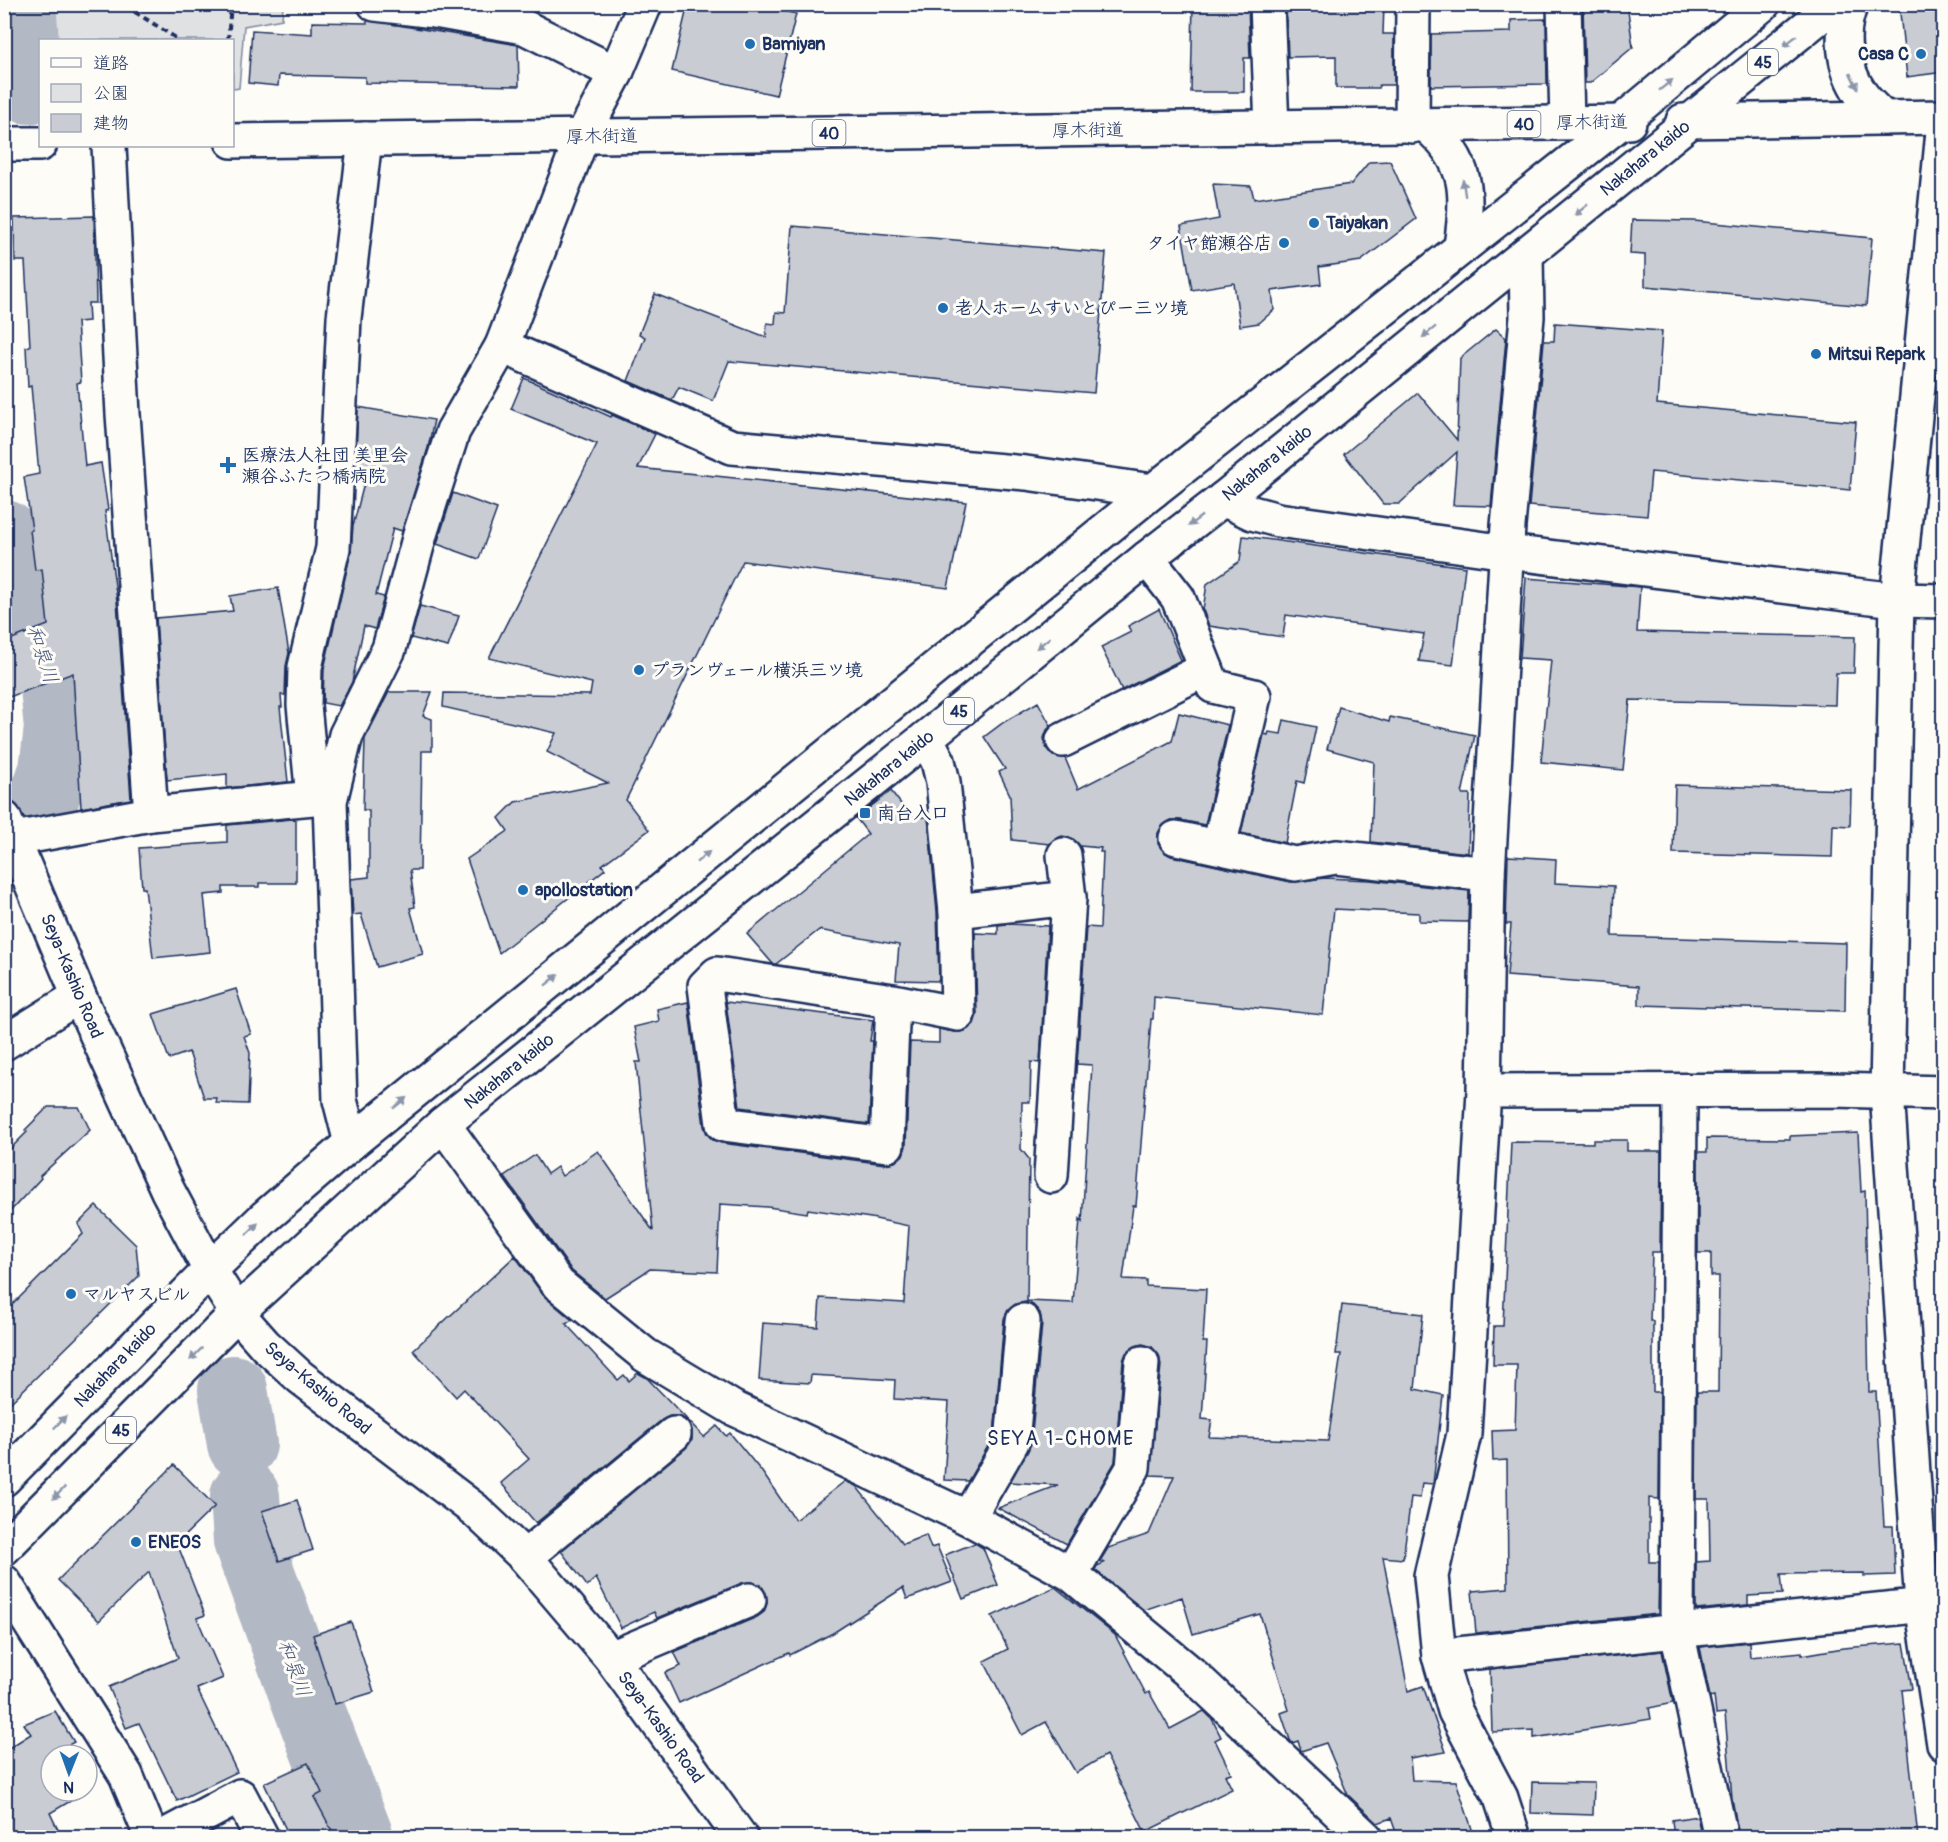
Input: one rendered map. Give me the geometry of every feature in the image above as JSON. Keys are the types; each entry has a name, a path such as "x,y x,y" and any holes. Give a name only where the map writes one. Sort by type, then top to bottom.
{"street":[{"path":"375,4 435,11 524,27 616,73"},
{"path":"322,799 346,735 389,649 421,531 453,431 502,346 582,137 616,73 645,4"},
{"path":"1267,4 1272,127"},
{"path":"1413,4 1419,125 1443,139 1455,157 1464,183 1467,212 1461,246"},
{"path":"1564,4 1567,123"},
{"name":"Nakahara kaido","path":"4,1479 210,1270 265,1217 351,1143 1153,491 1621,122 1763,4"},
{"name":"Nakahara kaido","path":"4,1548 237,1313 292,1260 443,1124 926,738 1836,4"},
{"path":"1851,4 1844,32 1850,76 1861,95 1883,118"},
{"path":"1944,119 1897,600 1887,1092 1944,1744"},
{"name":"厚木街道","path":"234,141 1944,119"},
{"path":"351,1143 340,1100 322,799 304,705 305,667 333,548 344,318 365,140"},
{"path":"4,144 39,144"},
{"path":"109,147 123,414 151,814"},
{"path":"1515,1838 1501,1798 1455,1711 1439,1656 1431,1576 1464,1434 1484,1091 1488,874 1507,552 1527,317 1526,254"},
{"path":"502,346 732,447 1026,473 1153,491"},
{"path":"1223,499 1252,513 1278,520 1507,552 1897,600 1944,601"},
{"path":"1147,558 1178,598 1213,686 1254,696 1219,847"},
{"path":"1063,740 1206,669"},
{"path":"893,1001 887,1145 723,1124 705,986 717,974 893,1001 958,1014 956,911 943,783 938,761 926,738"},
{"path":"9,829 322,799"},
{"name":"Seya-Kashio Road","path":"9,829 79,996 168,1191 210,1270 237,1313 265,1345 300,1377 475,1510 525,1557 611,1658 741,1838"},
{"path":"1176,838 1295,864 1336,857 1488,874"},
{"path":"1051,1176 1069,898 1064,855"},
{"path":"956,911 1069,898"},
{"path":"4,1043 79,996"},
{"path":"1484,1091 1944,1093"},
{"path":"1680,1092 1677,1631 1721,1838"},
{"path":"443,1124 558,1284 645,1355 733,1408 968,1518 1071,1574 1193,1675 1366,1838"},
{"path":"968,1518 1012,1442 1023,1321"},
{"path":"1071,1574 1133,1468 1142,1363"},
{"path":"525,1557 674,1434"},
{"path":"4,1582 126,1774 152,1838"},
{"path":"611,1658 749,1600"},
{"path":"1439,1656 1933,1604"},
{"path":"161,1838 240,1796 262,1838"}],"path":[{"path":"142,4 135,12 176,39"},
{"path":"228,39 231,4"}],"green space":[{"path":"5,4 283,5 282,19 244,26 239,88 234,89 234,39 39,39 39,97 9,96 5,47"},
{"path":"1943,354 1944,441 1936,440"}],"building":[{"path":"688,4 776,4 775,9 796,14 776,95 672,71"},
{"path":"1193,4 1248,4 1250,58 1244,58 1244,92 1191,92"},
{"path":"1286,4 1384,4 1383,34 1394,34 1394,85 1379,85 1379,88 1336,88 1336,56 1288,57"},
{"path":"1583,4 1627,4 1633,47 1590,83 1585,83"},
{"path":"1899,4 1944,4 1944,72 1907,77"},
{"path":"1546,19 1547,84 1431,86 1431,34 1511,32 1511,20"},
{"path":"367,20 518,45 519,86 365,83 365,77 279,75 278,86 248,83 252,30 312,34 312,22 367,23"},
{"name":"タイヤ館瀬谷店","path":"1390,161 1416,219 1361,261 1319,267 1321,284 1272,291 1274,310 1259,323 1240,326 1234,283 1192,290 1181,226 1219,219 1213,184 1251,186 1254,199 1351,184 1369,162"},
{"path":"94,216 96,303 88,303 89,321 77,322 81,382 77,383 85,466 101,463 108,510 105,511 117,601 131,799 81,808 73,673 4,699 4,642 48,625 42,569 35,570 24,477 39,474 31,386 28,387 26,347 30,346 25,261 15,261 14,218"},
{"path":"1632,220 1694,221 1872,238 1866,306 1645,286 1645,255 1630,254"},
{"name":"老人ホームすいとぴー三ツ境","path":"792,226 1106,253 1094,393 729,361 713,401 679,387 672,400 628,381 645,337 639,334 655,294 766,337 767,323 775,324 776,312 785,313"},
{"path":"1555,323 1662,331 1657,404 1856,422 1850,490 1651,472 1647,516 1529,506 1544,341 1554,341"},
{"path":"1496,329 1506,338 1491,506 1453,505 1457,452 1399,504 1383,504 1344,454 1418,393 1457,440 1460,358"},
{"path":"524,378 655,434 638,468 966,502 948,588 743,561 626,800 649,830 602,865 605,869 499,953 467,859 508,831 499,818 515,802 608,783 547,752 556,733 443,707 444,693 590,695 592,683 489,658 597,444 511,409"},
{"path":"358,407 434,420 428,448 402,531 393,528 376,595 384,597 375,629 364,626 352,682 339,706 323,703 324,669 351,552 353,526 367,472 355,470"},
{"path":"453,493 497,509 479,559 437,544"},
{"path":"1243,536 1465,567 1453,665 1419,661 1424,634 1286,615 1283,637 1209,626 1203,610 1207,584 1240,561"},
{"path":"1526,578 1640,587 1637,632 1855,637 1854,673 1836,673 1835,705 1630,700 1623,770 1541,762 1551,660 1520,658"},
{"path":"278,588 289,653 285,695 281,695 282,707 280,707 288,782 227,788 227,774 167,780 156,618 233,611 230,596"},
{"path":"420,606 459,616 448,647 411,638"},
{"path":"1159,609 1181,660 1122,690 1101,647 1131,632 1128,626"},
{"path":"389,692 432,692 423,716 432,719 432,751 422,751 420,870 410,870 415,907 410,908 423,954 377,967 361,914 353,915 351,879 369,877 369,810 363,810 365,739"},
{"path":"1038,702 1051,726 1044,738 1046,748 1053,756 1065,758 1078,789 1172,741 1179,713 1228,725 1205,825 1171,820 1163,825 1158,833 1158,844 1164,852 1171,856 1291,882 1325,878 1370,880 1469,891 1468,922 1419,921 1419,913 1334,909 1323,1015 1154,997 1136,1206 1133,1206 1123,1279 1146,1280 1146,1286 1206,1289 1203,1342 1207,1342 1202,1419 1212,1420 1209,1437 1328,1441 1341,1354 1336,1354 1342,1305 1423,1314 1415,1389 1443,1395 1433,1484 1422,1483 1420,1498 1411,1497 1403,1559 1383,1557 1408,1691 1423,1686 1446,1752 1410,1758 1412,1780 1456,1781 1475,1838 1398,1838 1391,1818 1378,1823 1348,1795 1326,1743 1301,1751 1298,1741 1292,1743 1281,1713 1289,1710 1260,1614 1193,1634 1182,1597 1144,1610 1095,1570 1097,1566 1104,1563 1100,1561 1108,1548 1149,1534 1174,1476 1150,1475 1161,1365 1159,1355 1152,1347 1143,1344 1135,1346 1126,1353 1123,1361 1115,1462 1067,1544 998,1508 1058,1485 1010,1482 1031,1444 1042,1323 1040,1313 1033,1305 1025,1302 1016,1304 1008,1310 1004,1319 994,1436 968,1481 944,1480 949,1402 894,1399 895,1380 811,1375 810,1383 759,1380 763,1323 818,1327 820,1298 904,1303 909,1226 808,1209 807,1213 768,1207 720,1204 717,1272 650,1269 605,1298 572,1271 504,1176 535,1155 547,1174 557,1167 562,1176 598,1151 653,1231 636,1062 641,1062 634,1027 659,1021 657,1009 688,1002 704,1126 707,1134 713,1140 721,1143 885,1164 895,1162 903,1155 906,1146 910,1042 939,1043 939,1029 954,1032 965,1031 974,1024 977,1014 975,933 998,934 998,925 1008,924 1048,926 1040,1063 1031,1062 1030,1102 1022,1102 1021,1149 1029,1159 1027,1301 1073,1303 1080,1219 1082,1222 1092,1065 1077,1064 1086,927 1100,928 1103,852 1100,852 1101,848 1080,846 1072,838 1062,836 1050,844 1012,840 1010,795 999,772 1005,769 984,737"},
{"path":"1339,707 1389,722 1390,717 1475,735 1462,794 1470,794 1468,853 1371,842 1374,762 1327,749"},
{"path":"1284,720 1316,727 1304,783 1297,781 1285,843 1241,833 1264,734 1268,735 1269,732 1281,734"},
{"path":"1675,785 1851,790 1850,826 1833,825 1832,857 1673,853"},
{"path":"891,791 911,817 928,817 937,912 939,981 896,980 899,945 819,930 773,964 747,934 868,834 856,818"},
{"path":"296,820 296,883 259,883 259,887 223,887 223,893 204,895 210,952 153,958 145,888 142,888 139,848 227,842 227,825"},
{"path":"1508,856 1556,859 1555,883 1614,886 1612,936 1846,943 1845,1011 1639,1005 1639,986 1507,976 1511,924 1506,924"},
{"path":"236,989 251,1034 244,1036 250,1053 248,1104 216,1103 217,1098 204,1098 189,1052 169,1059 153,1014"},
{"path":"726,1002 873,1020 870,1041 873,1041 869,1124 740,1107"},
{"path":"48,1107 79,1107 90,1130 40,1176 41,1178 4,1218 4,1155"},
{"path":"1858,1133 1861,1192 1865,1191 1869,1392 1876,1392 1884,1526 1893,1526 1895,1575 1781,1574 1783,1594 1748,1596 1748,1605 1696,1610 1696,1562 1710,1561 1709,1499 1696,1499 1697,1392 1718,1392 1719,1276 1711,1276 1711,1253 1698,1253 1698,1152 1707,1152 1707,1138 1790,1139 1790,1136"},
{"path":"1593,1140 1627,1140 1627,1151 1661,1151 1660,1252 1652,1252 1650,1321 1653,1321 1653,1392 1660,1392 1659,1499 1649,1498 1649,1562 1659,1562 1658,1614 1476,1633 1472,1591 1508,1588 1507,1460 1493,1461 1492,1431 1515,1430 1517,1365 1493,1365 1494,1326 1503,1326 1511,1142 1593,1143"},
{"name":"マルヤスビル","path":"96,1206 136,1245 139,1276 4,1409 4,1313 83,1234 78,1224"},
{"path":"515,1256 543,1295 572,1320 566,1324 618,1380 624,1375 629,1381 638,1373 647,1378 704,1437 717,1426 726,1436 730,1433 762,1472 795,1520 845,1481 856,1486 903,1544 926,1535 931,1548 937,1546 952,1582 907,1599 903,1588 833,1633 790,1655 789,1653 679,1703 665,1673 681,1666 674,1652 764,1612 767,1603 766,1593 761,1585 752,1582 742,1583 657,1618 654,1612 621,1628 596,1578 587,1586 561,1551 686,1448 692,1440 689,1423 680,1416 670,1416 662,1420 536,1523 501,1483 529,1459 464,1389 456,1397 413,1350"},
{"path":"174,1465 215,1506 177,1543 205,1615 197,1618 223,1678 197,1689 237,1772 177,1801 139,1723 126,1728 109,1687 178,1658 149,1572 99,1621 58,1580"},
{"path":"297,1500 313,1550 279,1561 262,1511"},
{"path":"975,1543 983,1548 998,1585 963,1599 945,1555"},
{"path":"1055,1587 1115,1635 1146,1694 1149,1692 1170,1729 1204,1711 1212,1719 1221,1737 1215,1740 1231,1773 1225,1775 1232,1789 1145,1832 1106,1755 1076,1773 1046,1722 1022,1735 984,1661 1008,1649 992,1616"},
{"path":"351,1622 374,1692 335,1704 313,1635"},
{"path":"1749,1642 1750,1657 1802,1652 1802,1655 1843,1648 1904,1643 1912,1689 1902,1690 1918,1838 1739,1838 1732,1798 1725,1713 1716,1714 1714,1696 1710,1697 1700,1647"},
{"path":"1662,1651 1673,1703 1649,1708 1651,1719 1534,1738 1534,1730 1492,1732 1490,1669"},
{"path":"55,1711 74,1742 39,1743 39,1803 67,1803 50,1813 62,1838 4,1838 4,1751 31,1734 24,1724"},
{"path":"308,1763 322,1793 314,1797 336,1838 290,1838 264,1783"},
{"path":"1532,1782 1594,1783 1593,1815 1531,1813"},
{"path":"1697,1816 1702,1838 1674,1838 1672,1820"}],"waterway":[{"name":"和泉川","path":"21,4 28,89"},
{"name":"和泉川","path":"4,535 10,564 54,677 59,728 54,770 40,810"},
{"name":"和泉川","path":"233,1390 242,1444"},
{"name":"和泉川","path":"245,1496 248,1541 359,1838"}],"place":[{"name":"Bamiyan","path":"750,44"},
{"name":"Casa C","path":"1921,54"},
{"name":"Taiyakan","path":"1314,223"},
{"name":"タイヤ館瀬谷店","path":"1284,243"},
{"name":"老人ホームすいとぴー三ツ境","path":"943,308"},
{"name":"Mitsui Repark","path":"1816,354"},
{"name":"医療法人社団 美里会 瀬谷ふたつ橋病院","path":"228,465"},
{"name":"プランヴェール横浜三ツ境","path":"639,670"},
{"name":"南台入口","path":"865,813"},
{"name":"apollostation","path":"523,890"},
{"name":"マルヤスビル","path":"71,1294"},
{"name":"ENEOS","path":"136,1542"}],"district":[{"name":"SEYA 1-CHOME","path":"1061,1438"}]}
